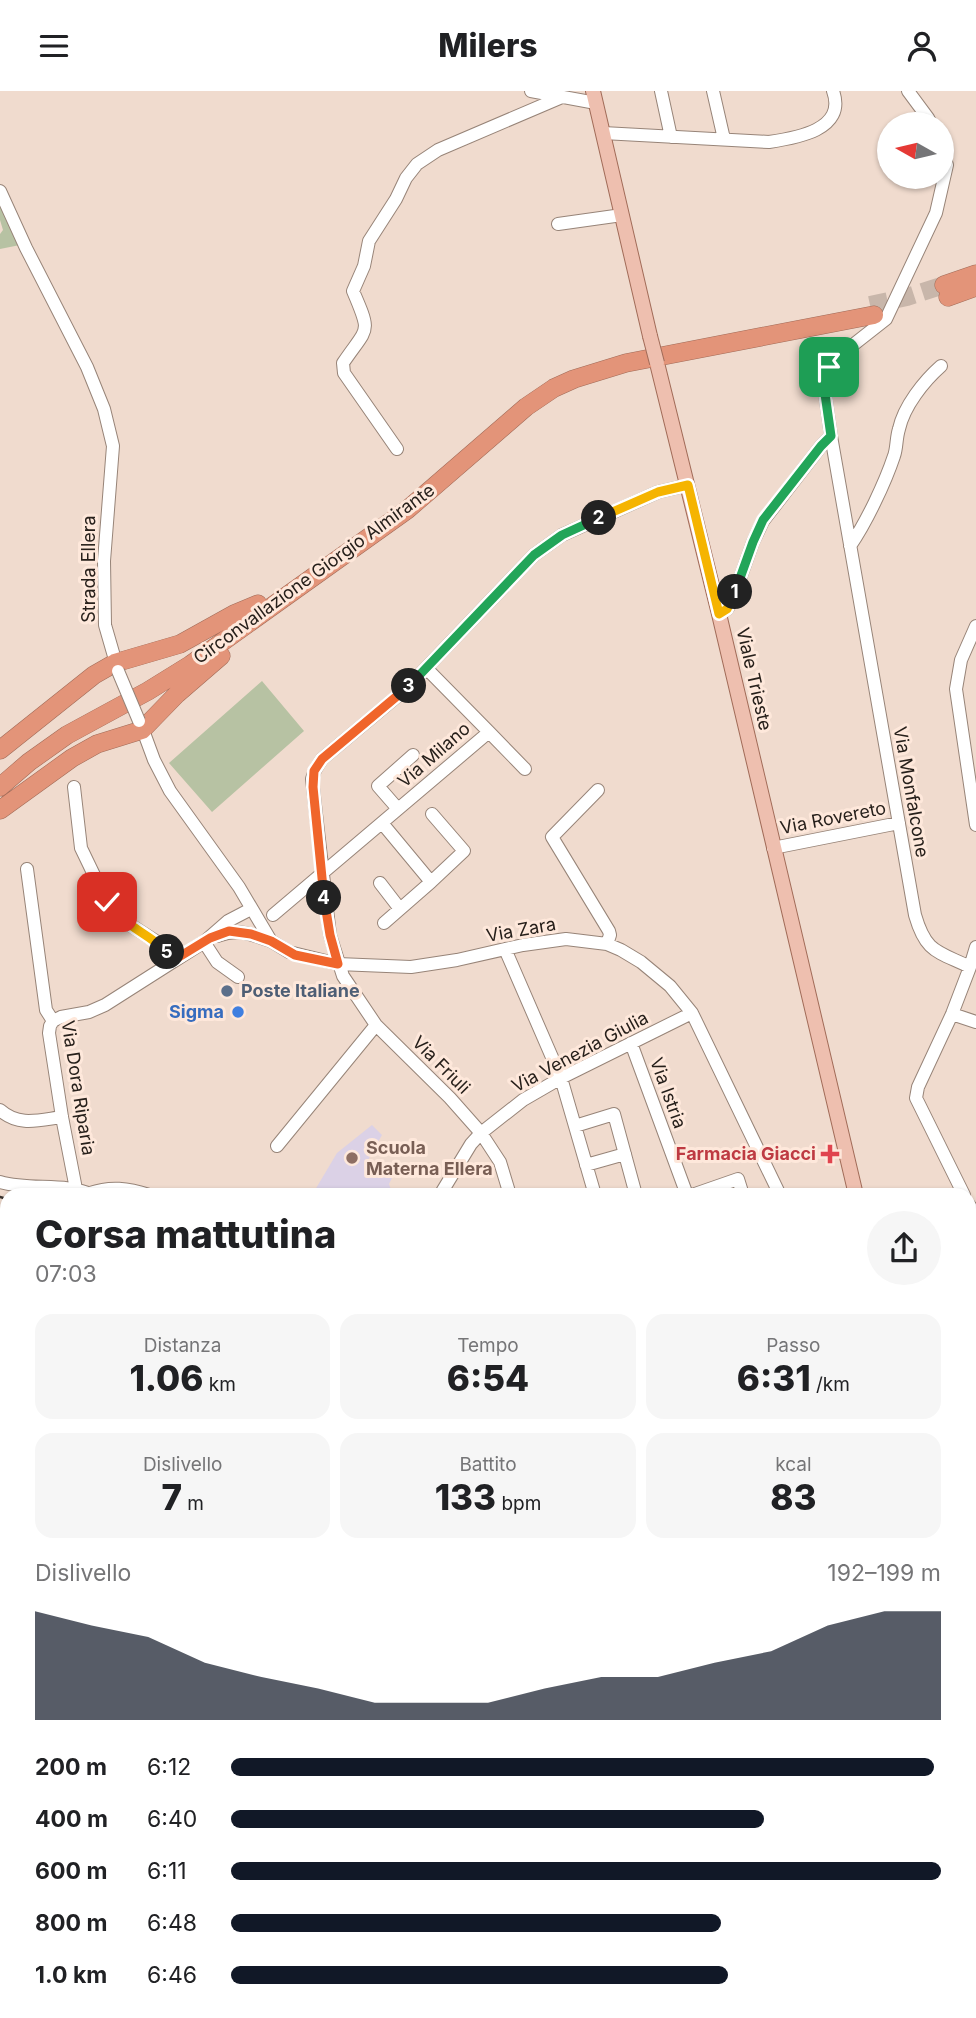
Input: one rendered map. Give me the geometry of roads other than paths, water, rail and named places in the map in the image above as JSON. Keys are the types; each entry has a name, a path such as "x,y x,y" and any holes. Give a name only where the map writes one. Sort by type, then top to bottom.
{"highway":[{"path":"976,274 946,291 976,287"},
{"name":"Circonvallazione Giorgio Almirante","path":"0,787 67,735 176,675 417,489 488,424 533,390 557,376 588,363 629,351 872,310"},
{"path":"0,750 94,675 180,644 234,614 262,607"},
{"path":"0,810 72,758 141,725 246,634 262,607"},
{"name":"Circonvallazione Giorgio Almirante","path":"0,774 67,723 174,664 262,607"}],"main road":[{"name":"Viale Trieste","path":"594,97 854,1188"}],"street":[{"path":"531,91 562,97 594,97"},
{"path":"661,91 671,137"},
{"path":"713,91 724,139"},
{"path":"603,133 769,142 793,138 815,131 829,120 835,109 833,91"},
{"path":"908,91 924,112"},
{"path":"397,449 344,373 343,363 365,333 366,324 354,291 364,266 369,241 397,199 405,178 417,165 438,150 562,97"},
{"name":"Via Monfalcone","path":"942,189 936,213 886,319 836,360 823,380 915,915 923,940 932,948 970,967"},
{"name":"Strada Ellera","path":"0,191 21,238 88,367 104,409 113,446 104,561 104,614 117,667 154,760 170,791 239,887 271,941"},
{"path":"558,224 622,215"},
{"path":"850,545 885,479 895,454 899,427 905,413 914,398 942,366"},
{"path":"719,614 727,609 732,601 763,520 831,436"},
{"path":"426,668 524,565 548,544 562,535 658,492 688,485"},
{"path":"976,626 961,660 956,689 976,825"},
{"name":"Via Milano","path":"273,915 489,731 426,668"},
{"name":"Via Friuli","path":"426,668 407,688 322,759 314,771 313,787 330,935 343,976 376,1025 450,1098 481,1133 500,1162 508,1188"},
{"path":"489,731 525,769"},
{"name":"Via Milano","path":"398,809 378,786 413,755"},
{"path":"74,787 81,848 111,909 121,919 160,944 174,960"},
{"path":"598,790 552,837 609,931 607,944"},
{"path":"384,923 464,851 432,814"},
{"path":"382,823 431,882"},
{"name":"Via Rovereto","path":"773,848 899,823"},
{"name":"Via Dora Riparia","path":"27,869 46,1010 53,1021 49,1033 76,1188"},
{"path":"380,883 400,909"},
{"path":"229,926 239,887"},
{"path":"53,1021 98,1008 254,913"},
{"path":"229,926 271,941 295,955 338,964"},
{"name":"Via Zara","path":"338,964 411,967 566,939 607,944 631,956 659,976 692,1013 777,1188"},
{"path":"207,940 217,962 237,977"},
{"path":"961,1188 916,1098 918,1087 953,1014 976,947"},
{"path":"505,950 561,1078 592,1188"},
{"name":"Via Venezia Giulia","path":"444,1188 471,1144 523,1100 561,1078 692,1013"},
{"path":"953,1014 976,1022"},
{"path":"276,1146 376,1025"},
{"name":"Via Istria","path":"631,1043 684,1188"},
{"path":"0,1110 11,1120 25,1122 62,1117"},
{"path":"575,1125 614,1114 634,1188"},
{"path":"586,1165 625,1154"},
{"path":"712,1188 738,1179 741,1188"},
{"path":"0,1182 58,1188"}],"tunnel":[{"path":"870,305 944,285"}],"place":[{"name":"Poste Italiane","path":"227,991"},
{"name":"Sigma","path":"238,1012"},
{"name":"Farmacia Giacci","path":"830,1154"},
{"name":"Scuola Materna Ellera","path":"352,1158"}]}
